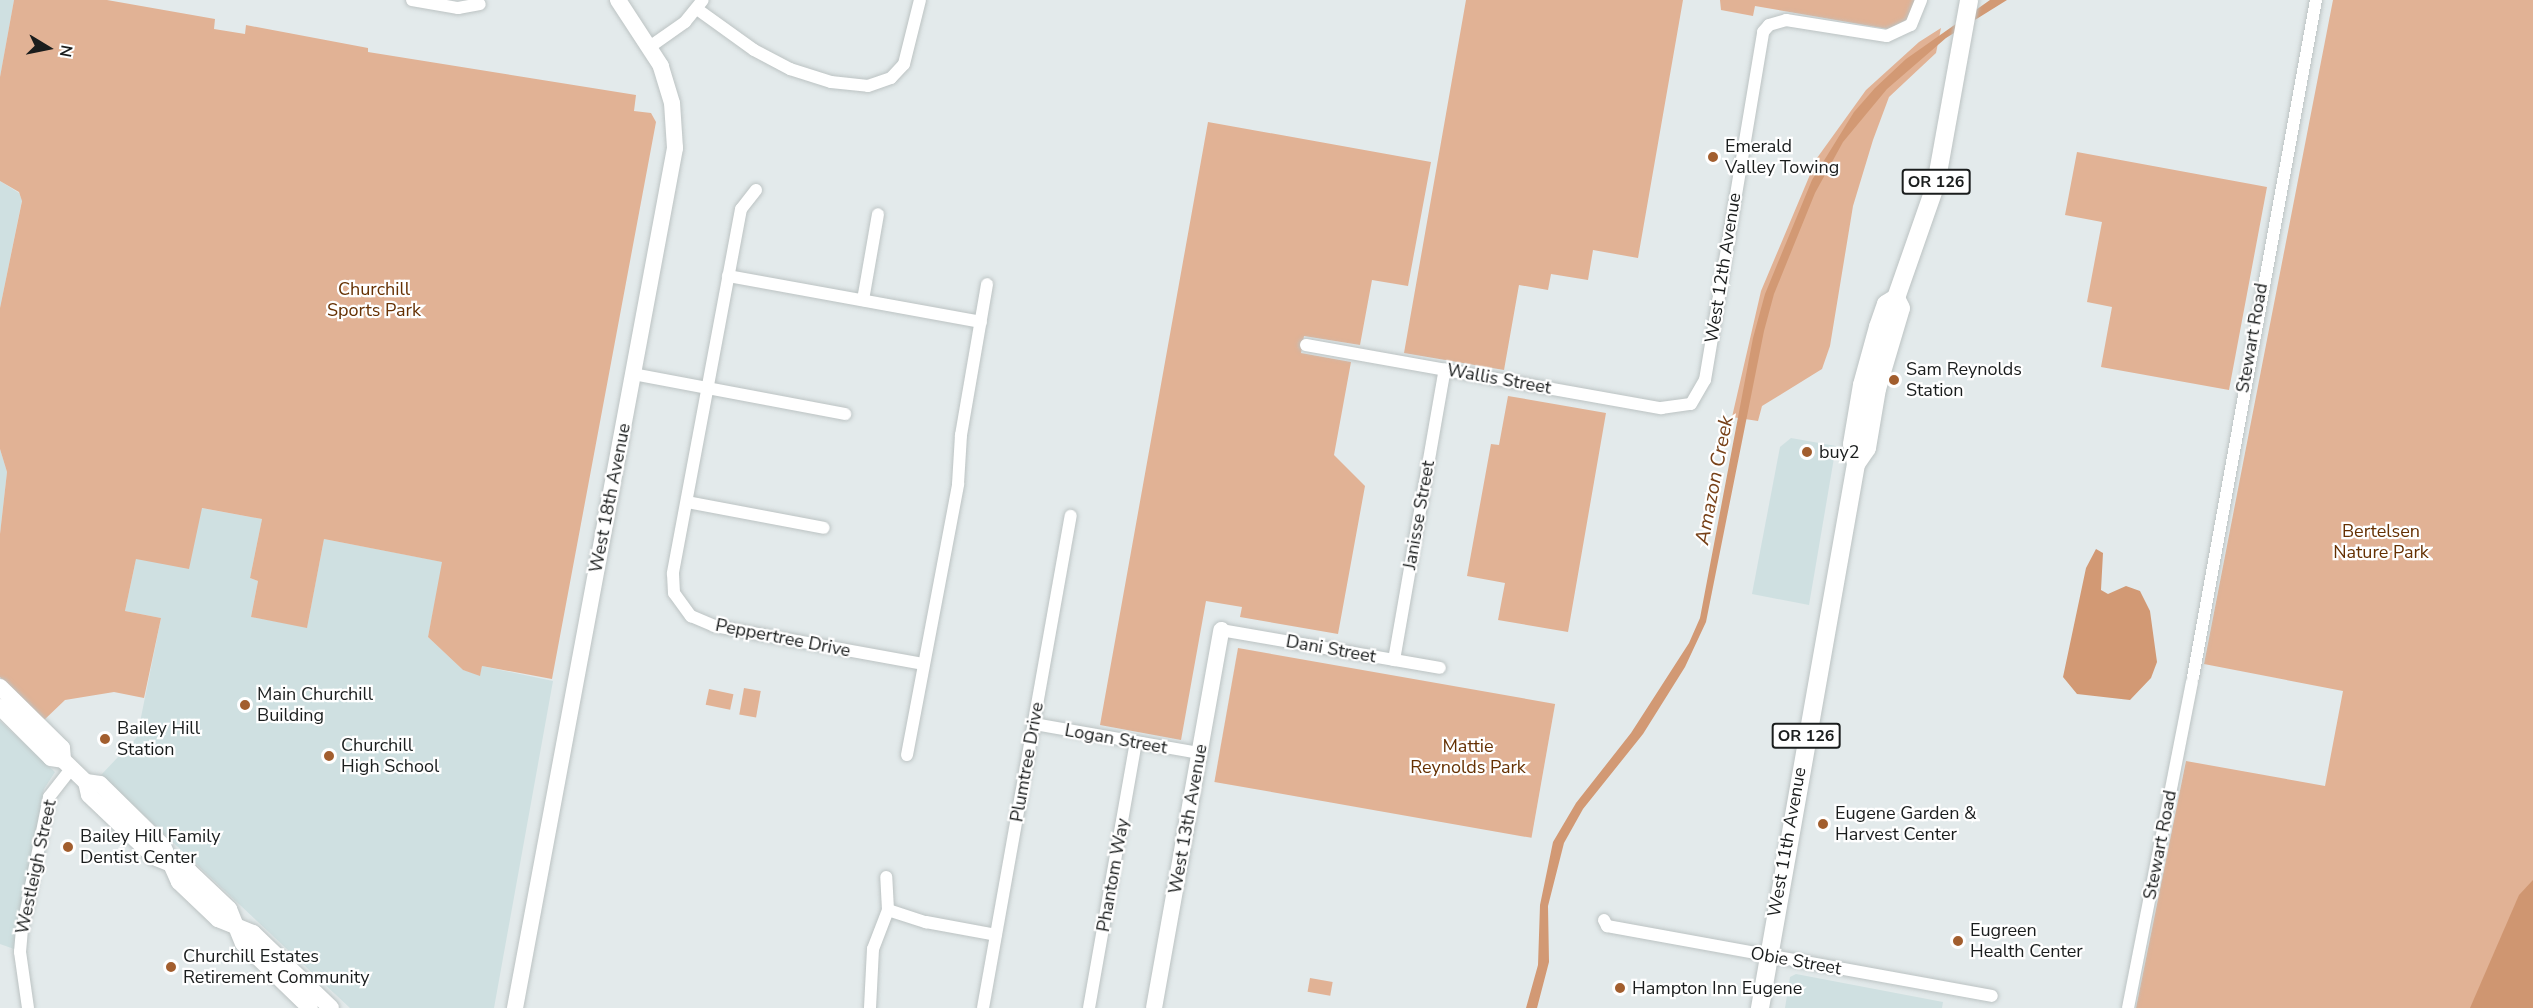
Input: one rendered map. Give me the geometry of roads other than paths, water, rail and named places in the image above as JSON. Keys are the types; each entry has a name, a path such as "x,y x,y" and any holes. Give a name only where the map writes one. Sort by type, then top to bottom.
{"main road":[{"name":"West 11th Avenue","path":"1760,1008 1856,464 1851,444 1864,375 1886,303 1896,298 1936,184 1969,0"}],"street":[{"path":"412,0 458,8 480,4"},
{"name":"West 18th Avenue","path":"515,1008 675,148 672,103 651,46 618,0"},
{"path":"651,46 700,4 754,50 789,69 831,82 868,86 891,78 904,64 920,0"},
{"name":"West 12th Avenue","path":"1691,404 1706,380 1760,42 1769,25 1786,20 1887,36 1911,25 1921,0"},
{"name":"Stewart Road","path":"2128,1008 2193,680 2316,0"},
{"name":"Peppertree Drive","path":"756,190 741,209 728,276 673,584 677,601 691,616 714,626 924,664"},
{"path":"863,300 878,214"},
{"path":"728,276 981,322"},
{"path":"907,755 958,484 961,435 987,284"},
{"name":"Wallis Street","path":"1306,345 1671,410 1691,404"},
{"name":"Janisse Street","path":"1394,660 1445,369"},
{"path":"633,374 845,414"},
{"path":"687,502 824,528"},
{"name":"Plumtree Drive","path":"983,1008 1071,516"},
{"name":"Dani Street","path":"1221,630 1440,668"},
{"name":"West 13th Avenue","path":"1154,1008 1221,630"},
{"path":"1,694 62,748 67,764 86,782 100,784 163,846 168,864 195,877 229,909 243,943 310,1008"},
{"name":"Logan Street","path":"1034,724 1199,753"},
{"name":"Phantom Way","path":"1089,1008 1136,742"},
{"name":"Westleigh Street","path":"28,1008 20,952 22,930 49,797 67,764"},
{"path":"870,1008 873,949 888,910 886,877"},
{"path":"888,910 926,922 996,934"},
{"name":"Obie Street","path":"1604,920 1607,926 1992,996"},
{"path":"238,929 254,933 331,1008"}],"place":[{"name":"Emerald Valley Towing","path":"1713,157"},
{"name":"Sam Reynolds Station","path":"1894,380"},
{"name":"buy2","path":"1807,452"},
{"name":"Main Churchill Building","path":"245,705"},
{"name":"Bailey Hill Station","path":"105,739"},
{"name":"Churchill High School","path":"329,756"},
{"name":"Eugene Garden & Harvest Center","path":"1823,824"},
{"name":"Bailey Hill Family Dentist Center","path":"68,847"},
{"name":"Eugreen Health Center","path":"1958,941"},
{"name":"Churchill Estates Retirement Community","path":"171,967"},
{"name":"Hampton Inn Eugene","path":"1620,988"}],"park label":[{"name":"Churchill Sports Park","path":"374,300"},
{"name":"Bertelsen Nature Park","path":"2381,542"},
{"name":"Mattie Reynolds Park","path":"1468,757"}],"water label":[{"name":"Amazon Creek","path":"1714,480"}]}
